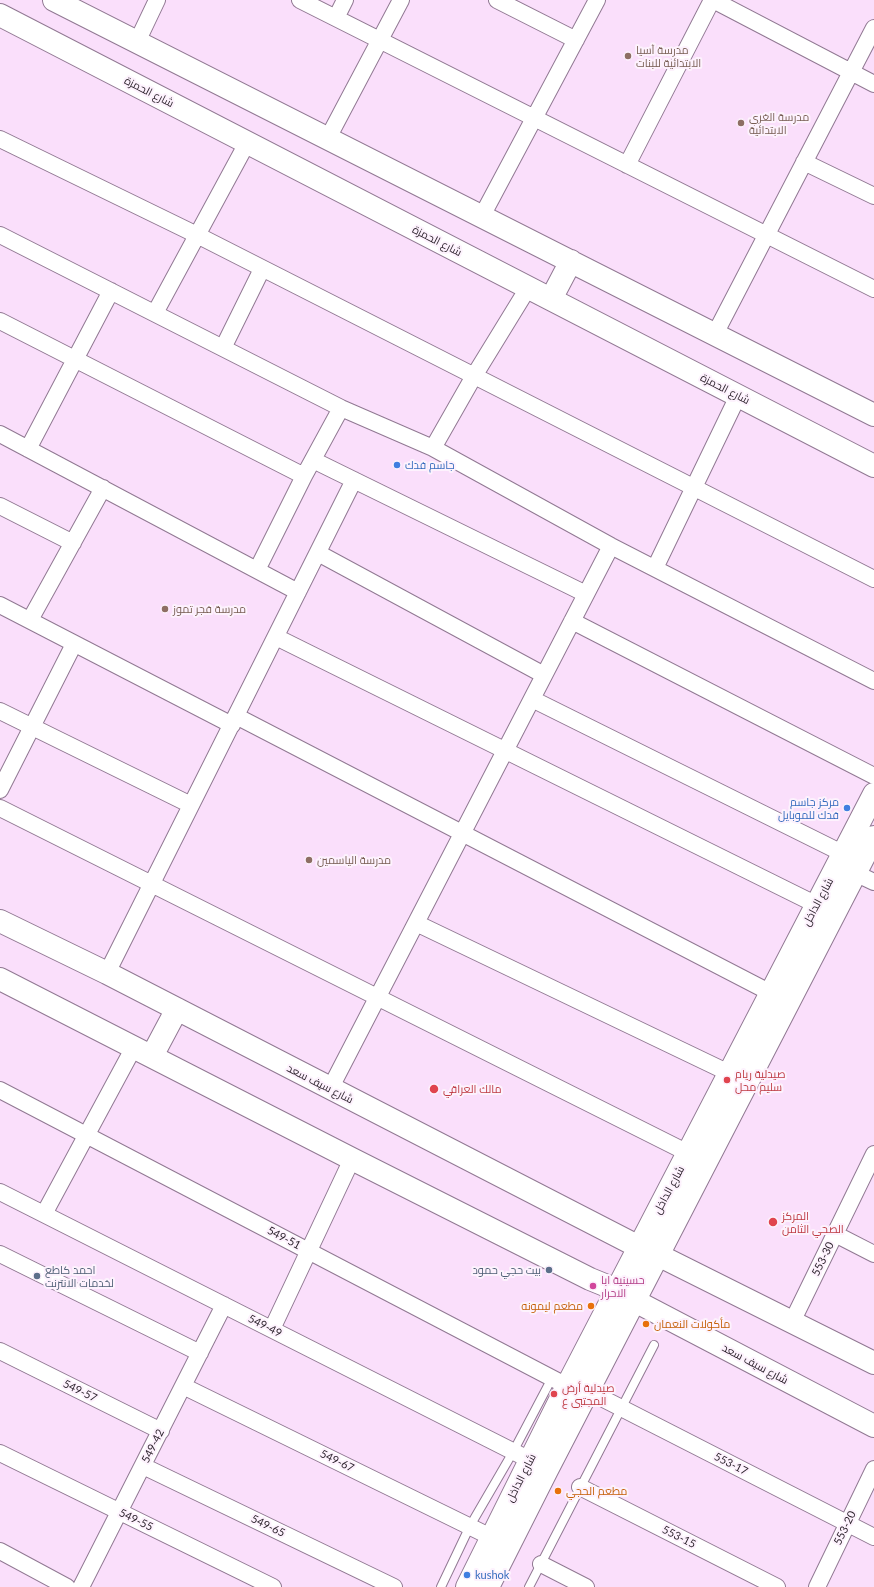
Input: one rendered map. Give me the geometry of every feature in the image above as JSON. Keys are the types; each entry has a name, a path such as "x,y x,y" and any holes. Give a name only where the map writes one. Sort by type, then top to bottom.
{"street":[{"path":"0,8 4,0"},
{"path":"54,0 874,415"},
{"path":"137,42 157,0"},
{"path":"300,0 874,289"},
{"path":"336,18 345,0"},
{"path":"328,138 401,0"},
{"path":"497,0 576,40"},
{"path":"482,216 597,0"},
{"path":"628,165 712,0 874,84"},
{"name":"شارع الحمزة","path":"0,15 874,466"},
{"path":"714,334 874,28"},
{"path":"0,139 262,268 874,579"},
{"path":"155,313 247,142"},
{"path":"804,162 874,196"},
{"path":"0,235 341,408 433,448 611,546 874,681"},
{"path":"551,299 571,261"},
{"path":"222,348 262,268"},
{"path":"433,448 474,376 528,288"},
{"path":"28,449 111,291"},
{"path":"0,320 304,476"},
{"path":"655,568 738,396"},
{"path":"257,570 304,476 341,408"},
{"path":"0,434 298,592"},
{"path":"313,460 586,594"},
{"path":"107,973 354,480"},
{"path":"30,620 103,488"},
{"path":"0,506 73,543"},
{"path":"330,1089 611,546"},
{"path":"318,553 544,674"},
{"path":"0,605 74,644 463,832 770,993"},
{"path":"572,621 874,776"},
{"path":"276,637 817,905"},
{"path":"0,790 74,644"},
{"path":"532,699 844,854"},
{"path":"0,711 192,805"},
{"name":"شارع الداخل","path":"467,1587 491,1537 522,1456 569,1385 635,1301 649,1251 688,1153 874,794"},
{"path":"0,808 688,1153"},
{"name":"شارع الداخل","path":"488,1587 514,1533 569,1385 617,1290 649,1251 865,877 874,837"},
{"name":"شارع سيف سعد","path":"0,921 107,973 330,1089 874,1363"},
{"path":"416,923 729,1073"},
{"path":"0,979 590,1279 617,1290"},
{"path":"44,1214 87,1135 143,1051 177,1009"},
{"name":"549-51","path":"0,1090 569,1385"},
{"name":"553-30","path":"792,1322 874,1154"},
{"path":"272,1329 352,1158"},
{"name":"549-49","path":"0,1192 522,1456"},
{"path":"835,1234 874,1254"},
{"path":"0,1254 200,1353"},
{"name":"شارع سيف سعد","path":"635,1301 874,1426"},
{"name":"549-42","path":"81,1587 224,1305"},
{"name":"549-57","path":"0,1351 161,1431"},
{"name":"553-17","path":"569,1385 621,1408 874,1537"},
{"name":"549-67","path":"183,1386 491,1537"},
{"name":"549-55","path":"0,1453 273,1587"},
{"name":"549-65","path":"143,1466 394,1587"},
{"name":"553-20","path":"817,1587 874,1468"},
{"name":"553-15","path":"580,1487 769,1585"},
{"path":"0,1551 67,1587"},
{"path":"541,1564 586,1587"}],"lane":[{"path":"529,1587 654,1345"},
{"path":"441,1587 470,1526 522,1456"}],"place":[{"name":"مدرسة آسيا الابتدائية للبنات","path":"628,56"},
{"name":"مدرسة الغري الابتدائية","path":"741,123"},
{"name":"جاسم فدك","path":"397,465"},
{"name":"مدرسة فجر تموز","path":"165,609"},
{"name":"مركز جاسم فدك للموبايل","path":"847,808"},
{"name":"مدرسة الياسمين","path":"309,860"},
{"name":"صيدلية ريام سليم محل","path":"727,1080"},
{"name":"مالك العراقي","path":"434,1089"},
{"name":"المركز الصحي الثامن","path":"773,1222"},
{"name":"بيت حجي حمود","path":"549,1270"},
{"name":"احمد كاطع لخدمات الانترنت","path":"37,1276"},
{"name":"حسينية ابا الاحرار","path":"593,1286"},
{"name":"مطعم ليمونه","path":"591,1306"},
{"name":"مأكولات النعمان","path":"646,1324"},
{"name":"صيدلية أرض المجتبى ع","path":"554,1394"},
{"name":"مطعم الحجي","path":"558,1491"},
{"name":"kushok","path":"467,1575"}]}
